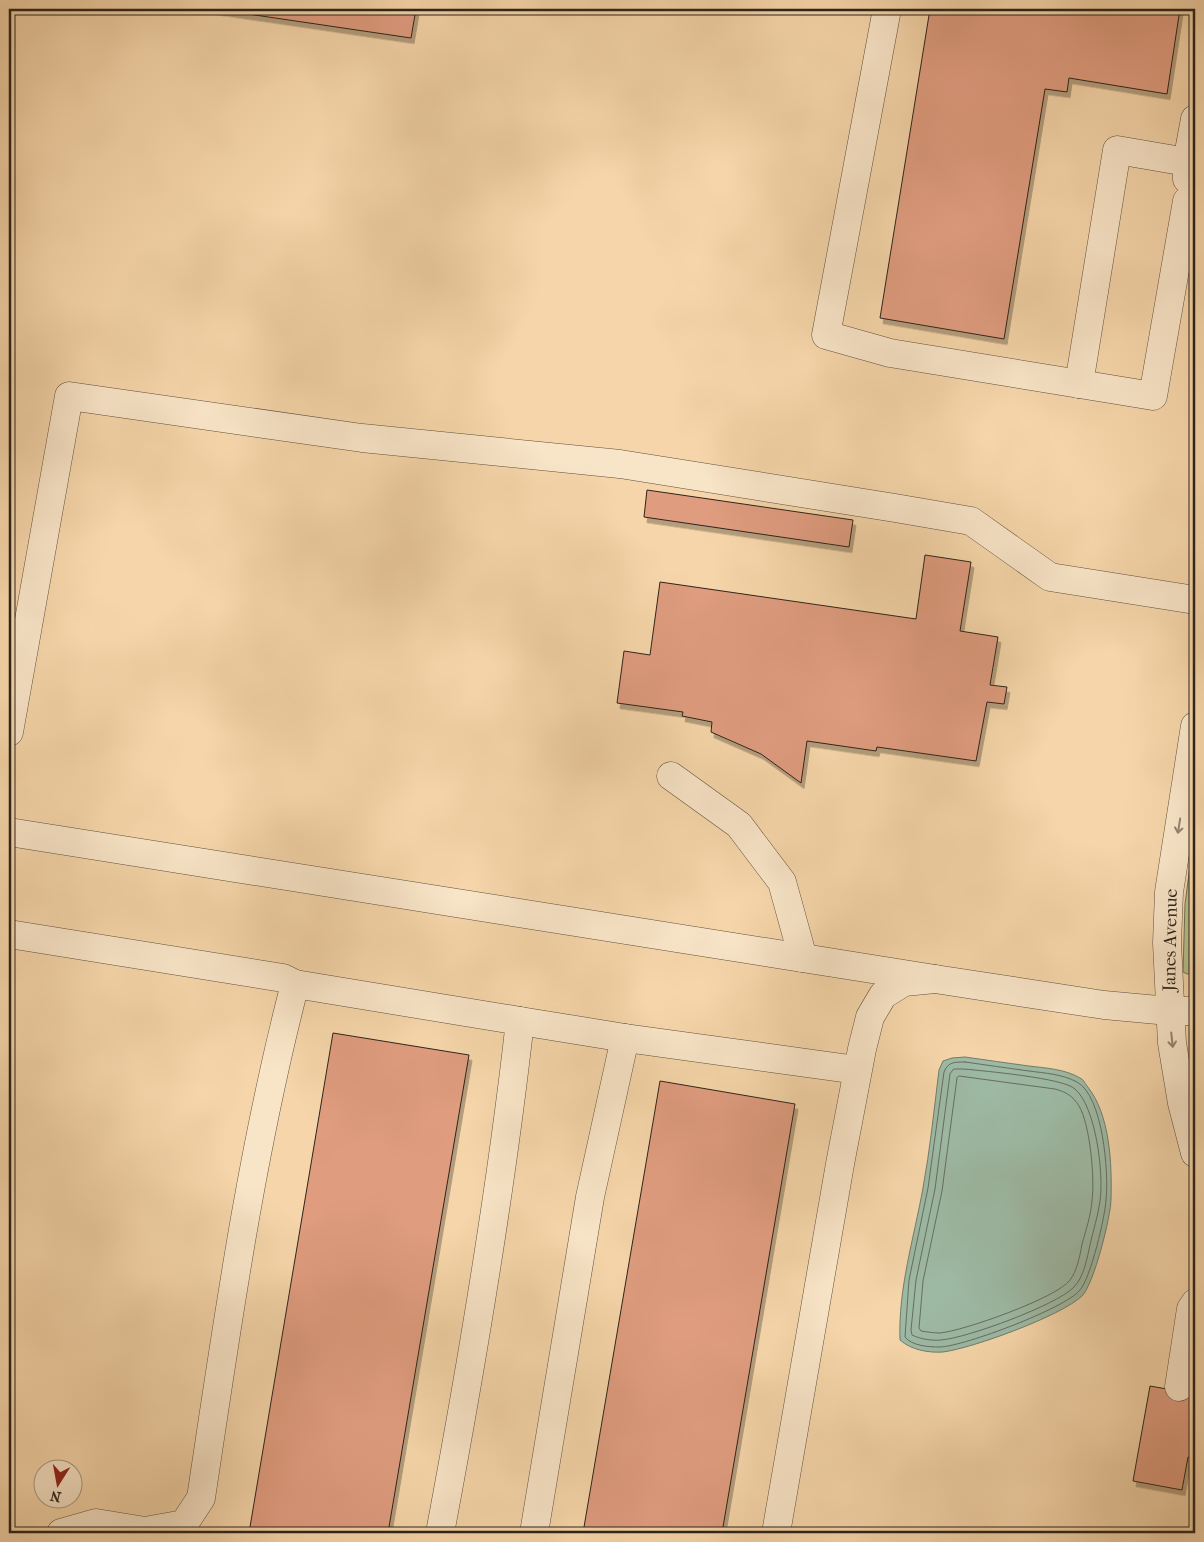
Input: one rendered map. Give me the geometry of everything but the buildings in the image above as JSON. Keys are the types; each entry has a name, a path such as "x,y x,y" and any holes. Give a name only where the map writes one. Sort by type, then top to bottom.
{"street":[{"path":"886,9 826,335 890,353 1153,396 1191,202 1186,162 1195,119"},
{"path":"1079,384 1117,150 1186,162"},
{"path":"10,718 69,396 362,438 620,464 971,521 1050,577 1195,600"},
{"name":"Janes Avenue","path":"1195,726 1169,892 1166,944 1182,1011 1172,1043 1182,1103 1195,1153"},
{"path":"671,776 739,825 782,882 803,958"},
{"path":"9,832 1104,1005 1182,1011"},
{"path":"9,934 283,978 295,984 624,1038 857,1070"},
{"path":"776,1533 857,1070 870,1017 882,995 904,982 935,979"},
{"path":"61,1533 96,1523 145,1530 184,1524 201,1498 232,1290 277,1053 295,984"},
{"path":"440,1533 469,1382 509,1116 520,1021"},
{"path":"534,1533 590,1197 624,1038"},
{"path":"1179,1387 1191,1309 1195,1303"}],"green space":[{"path":"1195,828 1195,962 1191,973 1187,974 1183,972 1185,904"}],"water":[{"path":"965,1057 1055,1069 1083,1080 1095,1097 1105,1125 1111,1170 1110,1208 1105,1234 1092,1278 1082,1296 1056,1313 995,1338 957,1349 932,1352 909,1346 900,1340 901,1302 925,1174 939,1070 943,1061"}]}
